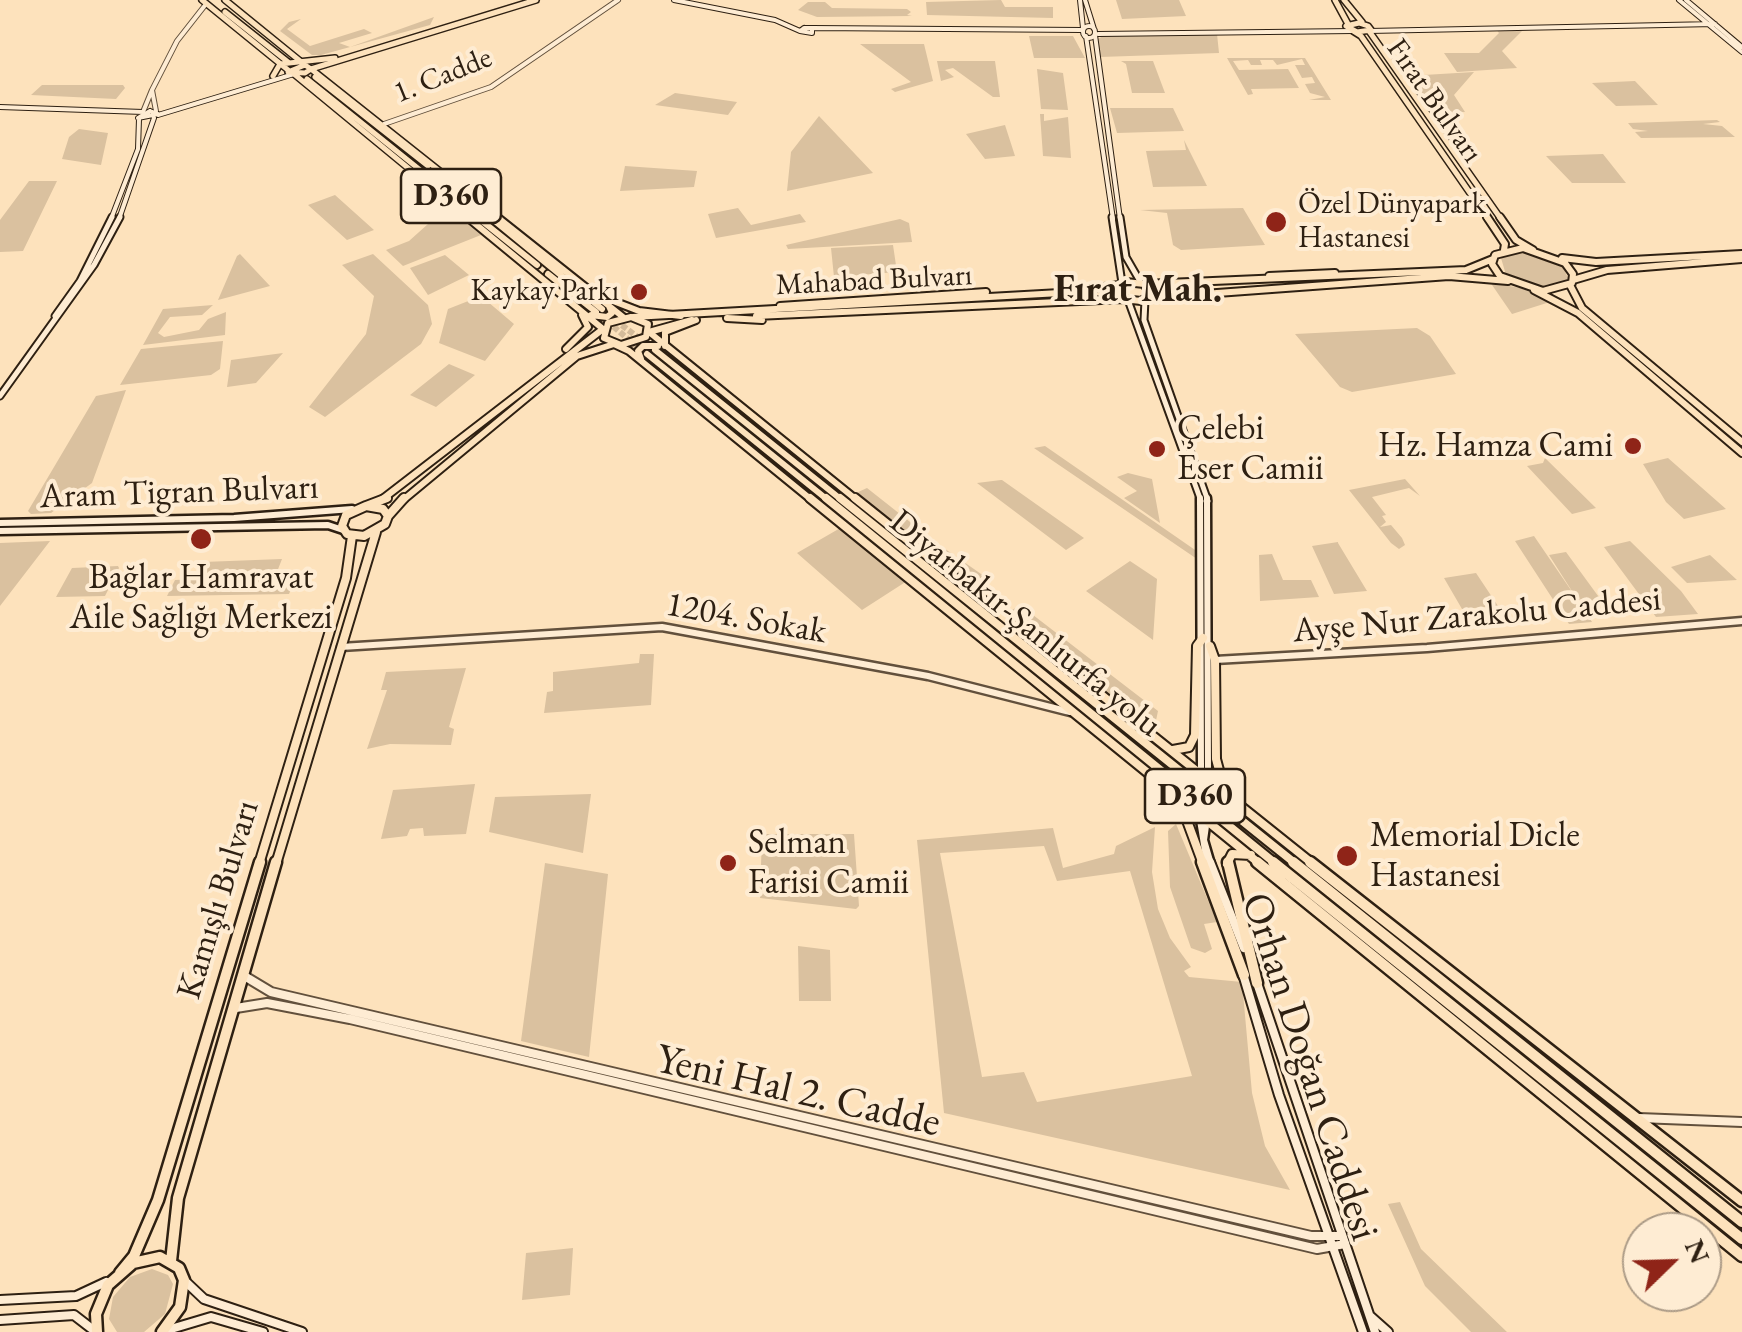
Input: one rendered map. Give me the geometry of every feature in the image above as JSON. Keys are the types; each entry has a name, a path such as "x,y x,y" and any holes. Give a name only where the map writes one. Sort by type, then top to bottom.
{"main road":[{"path":"222,0 293,60 335,58"},
{"path":"0,108 138,118 156,115 524,0"},
{"path":"206,1 308,67 536,0"},
{"name":"1. Cadde","path":"384,124 490,87 618,0"},
{"path":"674,0 774,20 800,32 811,29"},
{"path":"686,0 811,29 1353,31 1708,22"},
{"path":"1083,0 1096,32 1094,51 1126,257 1150,289 1144,320 1210,506 1205,771"},
{"path":"1083,0 1083,32 1120,284 1116,290 1135,317 1202,504 1207,642 1216,660 1218,772 1223,785 1250,814"},
{"name":"Fırat Bulvarı","path":"1335,0 1347,28 1361,36 1448,159 1505,244 1504,250"},
{"name":"Fırat Bulvarı","path":"1344,0 1368,28 1516,240 1533,250"},
{"path":"1682,0 1742,50"},
{"path":"206,1 291,72 311,78 384,124 593,292 622,306 680,316"},
{"path":"138,118 177,40 206,1"},
{"path":"1096,32 1348,24 1368,28"},
{"path":"800,32 811,29"},
{"path":"280,64 292,65 293,60"},
{"path":"272,76 280,64"},
{"path":"311,78 324,64"},
{"path":"308,67 311,78 388,152 586,312 603,330 604,338 652,354 778,436 1165,748 1742,1200"},
{"path":"0,108 156,115 291,72"},
{"name":"D360","path":"311,78 448,194 602,308"},
{"name":"D360","path":"311,78 409,150 602,308"},
{"path":"0,393 94,265 123,212 156,115 152,90"},
{"path":"0,393 80,281 97,250 128,182 141,134 138,118"},
{"path":"368,128 388,152"},
{"path":"409,150 436,166"},
{"path":"422,180 448,194"},
{"path":"477,200 511,235"},
{"path":"453,446 460,435 588,327 584,316 508,249"},
{"path":"1106,298 1370,287 1399,278 1466,270 1504,250 1533,250 1557,258 1596,262 1742,257"},
{"path":"1534,290 1559,290 1607,270 1742,257"},
{"path":"1557,258 1570,269 1582,312 1742,453"},
{"path":"1493,259 1495,270 1508,282"},
{"path":"1142,283 1462,276 1508,282 1582,312 1742,442"},
{"name":"Mahabad Bulvarı","path":"614,344 636,343 667,320 680,316 1060,292 1142,283"},
{"path":"593,292 602,308 623,317"},
{"path":"1106,298 1135,317"},
{"name":"Mahabad Bulvarı","path":"623,317 696,320 894,313 1106,298"},
{"path":"586,312 607,317 612,311 602,308"},
{"path":"348,533 343,520 362,507 391,497 623,317"},
{"path":"632,317 648,324 652,354 763,456 1742,1256"},
{"path":"652,354 666,332 696,320"},
{"name":"Kamışlı Bulvarı","path":"171,1260 178,1198 246,977 368,545 418,483 577,356 614,344"},
{"name":"Diyarbakır-Şanlıurfa yolu","path":"652,354 1380,952 1742,1239"},
{"name":"Diyarbakır-Şanlıurfa yolu","path":"652,354 920,560 1340,903 1742,1222"},
{"path":"778,436 835,493"},
{"path":"763,456 811,488"},
{"path":"362,507 378,506 388,516"},
{"name":"Aram Tigran Bulvarı","path":"0,523 330,514 362,507"},
{"path":"0,532 310,525 348,533 376,532"},
{"name":"Kamışlı Bulvarı","path":"97,1332 100,1299 134,1256 158,1200 342,592 348,533"},
{"path":"920,560 988,604"},
{"path":"923,578 956,615"},
{"name":"Ayşe Nur Zarakolu Caddesi","path":"1216,660 1411,650 1742,621"},
{"name":"1204. Sokak","path":"341,647 662,626 928,676 1078,714"},
{"path":"1165,748 1178,751 1192,744 1197,646 1207,642"},
{"path":"1177,795 1244,974"},
{"name":"Orhan Doğan Caddesi","path":"1364,1332 1284,1110 1204,856 1203,823 1210,861 1257,983 1375,1332"},
{"path":"1252,855 1232,854 1226,866 1257,983"},
{"path":"246,977 254,986 272,992 1332,1243"},
{"name":"Yeni Hal 2. Cadde","path":"236,1008 267,1003 350,1019 1317,1249 1344,1240"},
{"path":"1636,1118 1742,1122"},
{"path":"0,1300 76,1296 93,1292 147,1258 171,1260 204,1299 235,1306 302,1332"},
{"path":"162,1332 180,1307 184,1280"},
{"path":"0,1320 74,1315 97,1332"},
{"path":"1369,1315 1388,1332"},
{"path":"162,1332 211,1317 264,1332"}],"shaded area":[{"path":"1001,0 1005,7 1053,7 1053,18 927,15 926,2"},
{"path":"1116,0 1179,0 1186,16 1122,19"},
{"path":"808,2 825,2 832,8 907,9 911,12 907,15 912,16 817,17 798,10"},
{"path":"434,17 430,25 321,55 312,55 280,31 289,22 301,19 287,29 310,46 364,29 372,33 339,43 350,47"},
{"path":"1495,28 1525,28 1502,51 1517,68 1457,72 1444,53 1479,53 1499,33"},
{"path":"1106,34 1217,34 1219,53 1100,57 1098,39"},
{"path":"1029,36 1073,36 1085,58 1034,58"},
{"path":"860,44 924,44 933,81 895,92 891,89 911,82"},
{"path":"1227,58 1305,58 1331,100 1309,100 1325,97 1310,93 1305,84 1315,83 1312,77 1302,78 1295,65 1305,65 1302,59 1277,65 1273,60 1260,60 1262,65 1251,65 1248,60 1233,61 1239,70 1288,69 1299,88 1251,89 1253,94 1248,95"},
{"path":"937,61 995,61 1000,97 993,97 953,68 945,70 954,77 941,81"},
{"path":"1121,61 1153,61 1165,93 1132,93 1126,64"},
{"path":"1037,69 1063,73 1068,110 1041,109"},
{"path":"1474,72 1454,95 1465,112 1433,113 1407,76"},
{"path":"1635,81 1658,105 1616,106 1592,83"},
{"path":"42,85 125,88 116,99 31,95"},
{"path":"675,93 737,102 728,115 655,105"},
{"path":"1110,108 1173,108 1184,131 1117,133"},
{"path":"1040,114 1044,114 1044,121 1068,117 1071,158 1043,156"},
{"path":"819,116 873,173 787,191 791,152"},
{"path":"1720,122 1703,124 1722,126 1735,137 1641,138 1635,132 1648,131 1633,129 1628,123"},
{"path":"1005,125 1015,156 985,159 966,134"},
{"path":"79,129 108,133 101,165 62,159 69,137"},
{"path":"1184,140 1207,186 1153,187 1146,151 1186,150"},
{"path":"1603,154 1626,183 1572,183 1546,156"},
{"path":"625,166 697,171 694,187 620,191"},
{"path":"29,181 57,181 23,251 0,252 0,220"},
{"path":"335,195 374,230 347,240 308,205"},
{"path":"447,207 481,235 403,266 386,250 409,241"},
{"path":"738,208 751,225 800,214 806,222 716,238 708,214"},
{"path":"1243,208 1265,245 1181,250 1173,245 1167,213 1140,210"},
{"path":"900,219 909,223 912,242 788,249 786,245"},
{"path":"893,245 897,272 834,277 831,248"},
{"path":"1524,252 1562,265 1568,278 1565,283 1537,287 1506,275 1501,258"},
{"path":"240,254 270,286 218,300 237,256"},
{"path":"373,254 428,305 432,324 421,344 325,417 309,407 366,334 374,296 342,265"},
{"path":"445,255 469,275 428,295 410,268"},
{"path":"1490,282 1520,288 1553,301 1512,314"},
{"path":"481,296 514,324 485,361 439,343 448,309"},
{"path":"213,305 202,315 170,317 158,333 164,337 199,330 208,319 226,312 225,335 143,345 163,309"},
{"path":"1417,328 1430,336 1456,374 1352,392 1340,387 1295,334"},
{"path":"223,341 220,369 211,375 120,385 141,349"},
{"path":"283,353 256,383 227,387 231,360"},
{"path":"449,364 475,375 436,407 410,395"},
{"path":"126,390 92,483 51,513 31,514 28,511 96,396"},
{"path":"1045,446 1198,552 1197,559 1034,448"},
{"path":"1545,458 1596,508 1572,514 1527,466 1543,463"},
{"path":"1668,458 1726,509 1684,519 1666,502 1643,464"},
{"path":"1128,473 1152,479 1160,523 1124,498 1137,491 1117,477"},
{"path":"1405,479 1420,496 1409,488 1372,497 1386,515 1382,516 1386,522 1380,527 1391,525 1402,538 1405,545 1399,549 1391,543 1349,490"},
{"path":"1001,480 1084,538 1066,550 977,483"},
{"path":"867,488 984,576 971,584 856,493"},
{"path":"842,527 907,581 862,610 797,553"},
{"path":"1534,536 1577,599 1549,555 1566,552 1601,600 1580,603 1592,622 1569,624 1515,541"},
{"path":"50,541 0,606 0,543"},
{"path":"1630,541 1681,591 1698,614 1656,617 1604,547"},
{"path":"1338,542 1367,591 1334,594 1312,546"},
{"path":"1272,554 1283,580 1311,580 1319,597 1260,601 1259,555"},
{"path":"1710,555 1737,580 1687,583 1671,567"},
{"path":"282,559 275,577 296,577 289,594 167,596 175,580 196,579 203,562"},
{"path":"1130,561 1157,579 1153,640 1086,591"},
{"path":"72,568 119,568 105,596 56,597"},
{"path":"1476,573 1498,606 1462,609 1444,578"},
{"path":"1020,605 1158,711 1154,730 1009,612"},
{"path":"640,654 654,654 651,705 544,713 547,692 553,691 553,672 639,663"},
{"path":"466,668 449,727 454,729 451,745 390,744 367,749 387,690 381,690 386,672"},
{"path":"475,784 466,834 424,836 423,828 410,829 407,836 381,839 393,790"},
{"path":"591,794 583,853 489,832 495,797"},
{"path":"1176,824 1217,922 1204,924 1212,949 1205,953 1191,948 1170,887 1168,831"},
{"path":"1155,827 1152,872 1158,909 1170,938 1191,967 1184,971 1189,977 1242,982 1252,1093 1265,1146 1290,1190 944,1113 917,840 1053,828 1063,868 1114,854 1116,846","holes":["1044,846 1057,881 1130,871 1192,1076 1037,1102 1024,1072 982,1077 940,853"]},
{"path":"762,834 854,834 859,906 856,909 760,898"},
{"path":"545,863 608,874 589,1057 521,1041"},
{"path":"798,946 830,950 831,1001 799,1001"},
{"path":"1400,1202 1421,1249 1507,1332 1471,1332 1425,1286 1388,1204"},
{"path":"573,1248 570,1295 522,1300 526,1253"},
{"path":"152,1269 168,1275 173,1284 165,1314 144,1332 117,1332 109,1319 113,1297 130,1277"}],"tunnel":[{"path":"293,60 315,77"},
{"path":"615,320 652,348"},
{"path":"607,321 642,351"}],"place":[{"name":"Özel Dünyapark Hastanesi","path":"1276,222"},
{"name":"Kaykay Parkı","path":"639,292"},
{"name":"Hz. Hamza Cami","path":"1633,446"},
{"name":"Çelebi Eser Camii","path":"1157,449"},
{"name":"Bağlar Hamravat Aile Sağlığı Merkezi","path":"201,539"},
{"name":"Memorial Dicle Hastanesi","path":"1347,856"},
{"name":"Selman Farisi Camii","path":"728,863"}],"district":[{"name":"Fırat Mah.","path":"1138,291"}]}
